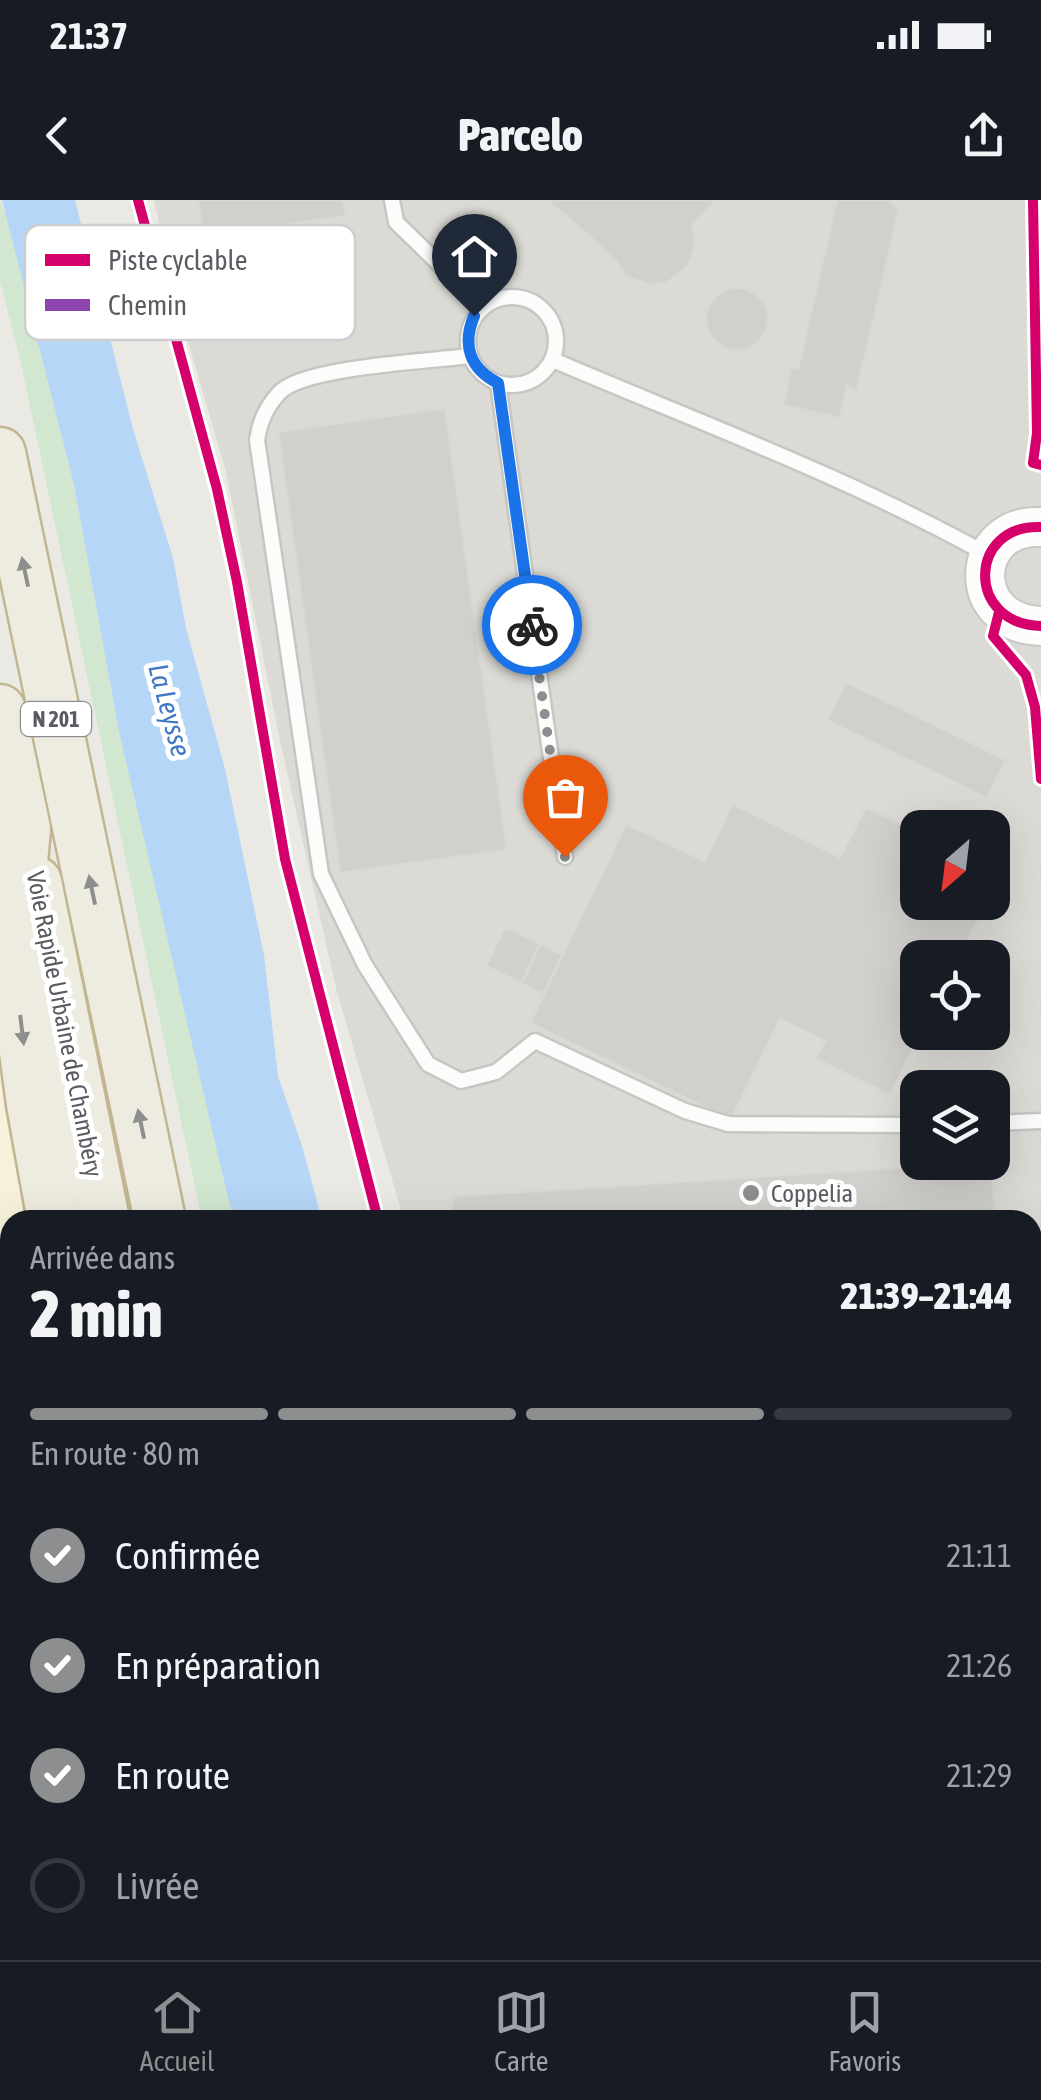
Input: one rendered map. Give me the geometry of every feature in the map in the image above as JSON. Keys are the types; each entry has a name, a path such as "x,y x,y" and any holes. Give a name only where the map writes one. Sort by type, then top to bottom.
{"highway":[{"name":"N 201","path":"0,453 158,1210"},
{"name":"N 201","path":"0,710 25,828"},
{"path":"25,828 14,962 32,1104 51,1210"},
{"name":"Voie Rapide Urbaine de Chambéry","path":"25,828 102,1210"}],"street":[{"path":"1041,527 1008,534 989,556 984,570 990,600 1012,621 1041,626"}],"lane":[{"path":"392,200 396,222 484,306"},
{"path":"511,296 540,305 556,330 553,360 536,379 524,384 498,383 476,368 470,356 469,329 484,306 511,296"},
{"path":"470,356 311,376 282,390 261,418 257,440 320,874 365,965 428,1064 461,1081 496,1072 535,1041 685,1111 728,1124 900,1125"},
{"path":"553,360 848,487 989,556"},
{"path":"498,383 565,857"},
{"path":"1010,1122 1041,1121"}],"shaded area":[{"path":"154,200 1041,200 1041,1210 401,1210 337,992 281,745 225,468 188,340 355,340 355,225 160,225"},
{"path":"0,1038 33,1210 0,1210"}],"green space":[{"path":"0,200 25,286 25,340 38,340 74,485 119,732 233,1210 200,1210 21,363 0,281"}],"water":[{"path":"2,200 75,200 81,225 25,225 25,291"},
{"name":"La Leysse","path":"37,340 110,340 173,558 186,628 225,769 264,955 278,1076 319,1210 231,1210 230,1206 119,732 74,485"}],"building":[{"path":"198,200 343,200 346,216 282,225 201,225"},
{"path":"548,200 715,200 692,225 696,242 688,266 668,282 652,285 627,277 612,256"},
{"path":"837,200 888,200 899,210 857,390 847,386 840,418 783,405 791,368 798,369"},
{"path":"737,288 759,297 768,319 759,341 737,350 715,341 706,319 715,297"},
{"path":"445,408 507,850 340,873 278,432"},
{"path":"846,682 1006,760 987,798 827,720"},
{"path":"732,804 840,857 866,807 900,823 900,920 978,920 968,940 900,940 900,1050 912,1050 890,1095 815,1059 825,1041 780,1019 731,1120 530,1023 626,824 705,861"},
{"path":"505,927 540,944 522,983 486,966"},
{"path":"540,944 562,955 543,994 522,983"},
{"name":"Coppelia","path":"900,1168 900,1180 993,1180 994,1210 450,1210 455,1196"}],"cycle path":[{"path":"138,200 145,225"},
{"path":"1033,200 1037,433 1033,463 1041,465"},
{"path":"176,340 217,489 237,582 285,859 375,1210"},
{"path":"1041,527 1017,530 1000,541 989,556 985,575 988,593 999,609 1016,621 1041,626"},
{"path":"999,612 993,636 1026,675 1035,707 1041,779"}],"way so far":[{"path":"532,625 565,857"}],"place":[{"name":"Coppelia","path":"751,1193"}],"route":[{"path":"474,316 467,342 476,368 498,383 532,625"}]}
